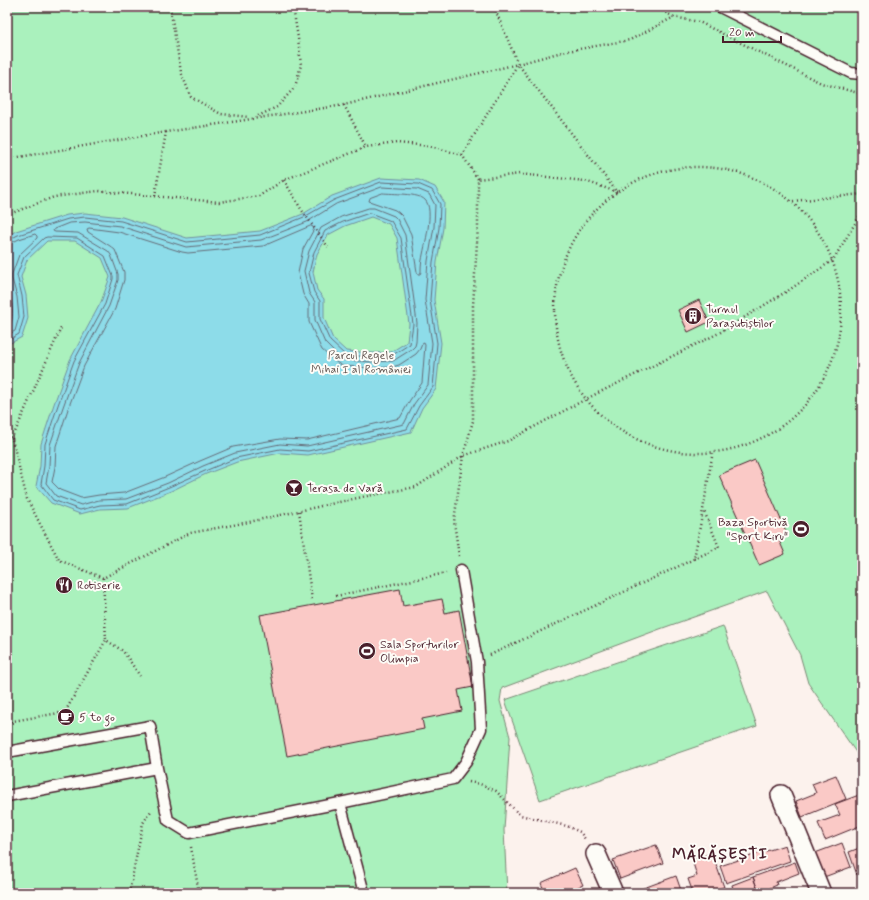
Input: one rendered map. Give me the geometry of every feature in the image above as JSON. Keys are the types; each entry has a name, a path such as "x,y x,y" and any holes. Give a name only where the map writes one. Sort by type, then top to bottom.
{"street":[{"path":"781,795 821,893"},
{"path":"596,854 612,893"}],"lane":[{"path":"720,7 851,73 862,74"},
{"path":"7,752 150,726 168,820 189,833 453,779 466,762 481,729 477,662 461,570"},
{"path":"7,796 157,768"},
{"path":"340,803 364,893"}],"path":[{"path":"170,7 181,72 191,97 221,114 254,118 277,107 295,87 301,65 293,7"},
{"path":"494,7 518,64 616,192"},
{"path":"655,7 674,17 699,22 821,83 862,94"},
{"path":"7,159 166,132 344,105 518,64 562,52 630,40 674,17"},
{"path":"462,156 518,64"},
{"path":"344,105 366,148"},
{"path":"155,196 166,132"},
{"path":"7,215 54,197 98,191 219,202 259,196 284,180 366,148 397,143 430,146 462,156 478,179 478,226 473,306 473,421 463,456 454,522 461,570 336,596"},
{"path":"687,167 725,169 761,181 792,201 817,228 833,260 842,298 840,337 827,374 806,406 776,431 740,447 698,454 656,447 617,428 586,399 563,358 554,312 555,304 561,266 583,224 616,192 650,174 687,167"},
{"path":"478,179 520,174 585,181 616,192"},
{"path":"284,180 301,209 328,247"},
{"path":"792,201 862,194"},
{"path":"7,434 12,439 27,499 59,560 103,578 190,533 416,487 463,456 508,441 586,399 719,333 789,290 833,260 862,212"},
{"path":"12,439 61,328"},
{"path":"694,559 713,451"},
{"path":"477,662 719,547 703,510"},
{"path":"299,511 312,600"},
{"path":"7,722 65,712 106,640 103,578"},
{"path":"106,640 123,651 140,676"},
{"path":"453,779 480,784 496,791 520,815 567,826 580,832 596,854"},
{"path":"129,893 143,823 162,794"},
{"path":"189,833 199,893"}],"green space":[{"name":"Parcul Regele Mihai I al României","path":"7,7 862,7 862,761 808,683 800,655 767,591 502,688 500,701 510,737 504,830 507,893 7,893"},
{"path":"723,626 757,726 540,800 505,700"}],"water":[{"path":"381,178 419,180 435,187 444,202 443,228 437,262 434,300 441,343 436,389 422,408 411,432 308,455 280,453 237,462 128,508 100,509 80,514 51,503 36,486 40,466 41,444 70,360 101,302 110,277 102,258 75,241 47,241 27,260 21,277 26,295 28,318 22,337 7,345 7,236 16,231 67,215 85,213 122,217 187,238 260,231 303,214 332,196","holes":["371,217 389,224 397,238 409,324 407,342 391,352 373,353 346,351 333,339 324,318 324,299 317,290 313,272 317,254 328,235 345,226"]}],"building":[{"name":"Turnul Parașutiștilor","path":"699,300 709,322 688,332 678,310"},
{"path":"755,460 788,536 779,540 785,554 759,565 719,475"},
{"name":"Sala Sporturilor Olimpia","path":"400,589 403,606 442,599 445,613 459,610 473,687 458,690 462,711 422,719 424,729 287,756 260,615"},
{"path":"836,775 846,799 802,817 796,801 816,793 812,784"},
{"path":"859,795 862,803 862,825 825,840 818,823 840,815 835,804"},
{"path":"842,843 851,867 824,877 815,853"},
{"path":"656,845 663,863 620,879 613,860"},
{"path":"785,845 790,861 726,883 720,866"},
{"path":"862,847 862,873 857,875 849,852"},
{"path":"712,853 724,887 706,893 693,893 688,879 697,876 692,860"},
{"path":"795,862 799,873 776,882 777,885 770,888 771,893 759,893 753,877"},
{"path":"575,868 583,885 564,893 545,893 541,883"},
{"path":"676,876 682,893 642,893 641,889"},
{"path":"753,877 759,893 734,893 732,885"}],"place":[{"name":"Turnul Parașutiștilor","path":"693,316"},
{"name":"Terasa de Vară","path":"294,488"},
{"name":"Baza Sportivă \"Sport Kiru\"","path":"801,529"},
{"name":"Rotiserie","path":"64,585"},
{"name":"Sala Sporturilor Olimpia","path":"367,651"},
{"name":"5 to go","path":"66,717"}],"district":[{"name":"MĂRĂȘEȘTI","path":"720,853"}]}
